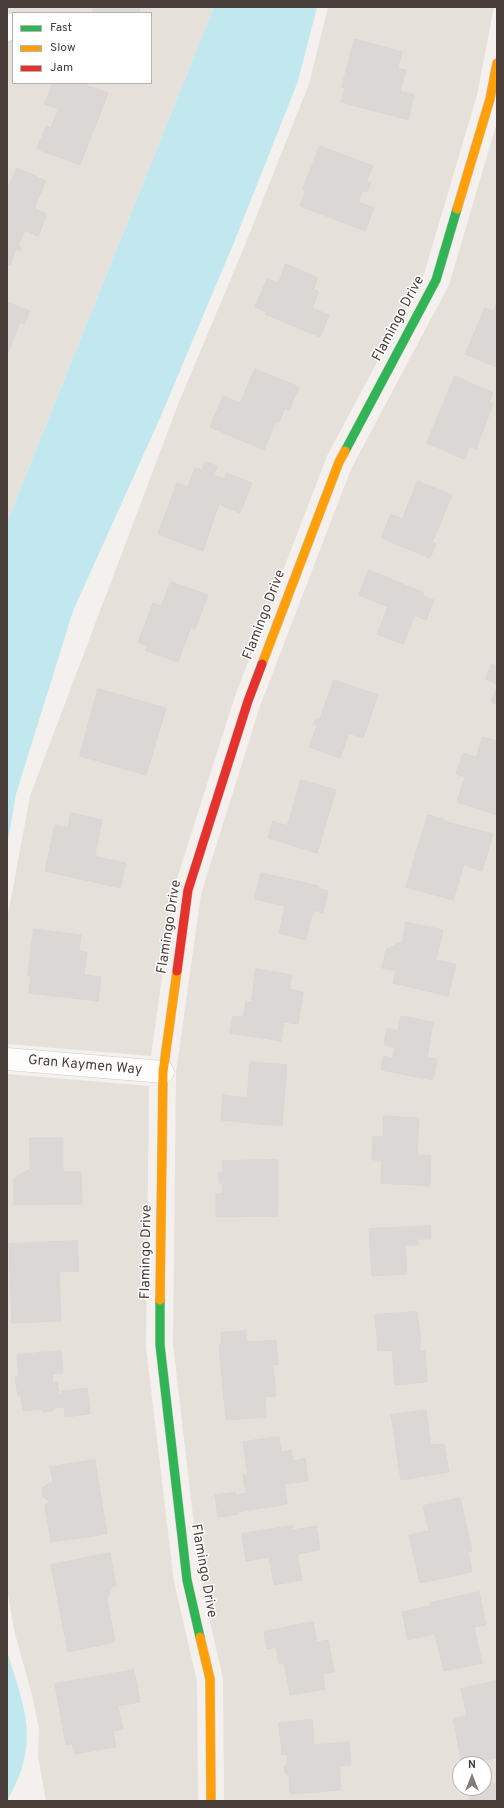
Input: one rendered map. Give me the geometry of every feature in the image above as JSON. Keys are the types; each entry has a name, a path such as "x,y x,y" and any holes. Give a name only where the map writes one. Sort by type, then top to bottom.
{"street":[{"path":"7,24 7,30"},
{"name":"Flamingo Drive","path":"211,1801 210,1679 187,1580 160,1345 163,1072 188,890 248,701 339,462 436,280 490,99 497,63"},
{"name":"Gran Kaymen Way","path":"7,1059 163,1072"}],"shaded area":[{"path":"7,7 214,7 7,522"},
{"path":"328,7 494,7 477,95 424,274 327,456 235,696 175,885 151,1056 7,1044 7,920 30,796 179,402 245,245 309,84"},
{"path":"497,122 497,1801 224,1801 223,1679 200,1577 173,1344 176,1073 201,894 260,706 351,469 449,285"},
{"path":"7,1074 149,1086 146,1347 174,1582 197,1681 198,1801 46,1801 38,1756 39,1730 33,1699 14,1630 7,1589"}],"water":[{"path":"214,7 317,7 298,81 235,240 160,418 73,611 16,794 7,847 7,522"},
{"path":"7,1651 24,1709 27,1743 24,1761 18,1780 7,1801"}],"building":[{"path":"94,7 140,7 139,12 93,12"},
{"path":"355,39 402,52 398,68 406,70 400,91 414,95 408,120 341,102 345,88 342,87"},
{"path":"53,84 84,84 108,93 80,165 37,149 46,126 51,128 58,109 45,104"},
{"path":"320,146 373,166 366,182 371,183 367,192 363,190 358,202 374,208 365,231 300,206 306,191 303,189"},
{"path":"17,168 46,181 34,208 47,214 38,236 25,230 18,245 21,247 20,251 16,249 10,265 7,264 7,191"},
{"path":"286,264 318,278 313,289 319,292 312,308 329,315 320,337 265,314 266,312 255,307 267,279 278,283"},
{"path":"7,302 30,311 24,324 20,322 7,355"},
{"path":"497,302 497,367 465,354 485,308 493,311"},
{"path":"255,369 299,387 289,410 285,408 279,422 276,421 264,450 210,427 223,396 240,403"},
{"path":"455,376 493,393 489,402 493,404 476,449 470,446 464,459 427,443"},
{"path":"205,462 217,466 214,475 224,479 226,473 252,483 240,513 219,504 203,551 158,534 177,483 188,487 195,468 202,470"},
{"path":"418,481 452,495 432,543 436,544 430,558 381,538 391,514 402,519"},
{"path":"369,570 424,593 423,596 434,600 426,620 415,615 403,644 377,634 388,607 359,595"},
{"path":"171,582 208,595 195,629 191,627 178,662 145,650 147,646 138,642 153,603 161,606"},
{"path":"492,664 497,667 497,684 486,679"},
{"path":"334,680 378,695 363,738 349,733 340,758 309,747 317,725 314,724 316,719 319,720"},
{"path":"497,688 497,705 491,702"},
{"path":"98,689 166,708 146,775 80,756"},
{"path":"483,737 497,741 497,815 457,802 465,777 456,774 463,753 476,757"},
{"path":"301,780 336,790 317,853 268,838 273,821 287,826"},
{"path":"71,813 102,820 95,854 97,857 126,863 120,888 45,871 55,825 68,828"},
{"path":"428,815 444,819 443,821 493,834 482,871 464,865 453,900 406,887"},
{"path":"261,873 319,886 318,889 328,891 323,913 313,910 306,940 279,933 285,906 255,899"},
{"path":"406,922 443,930 436,960 456,964 448,996 393,983 396,971 382,968 386,950 398,943 402,944"},
{"path":"34,929 81,935 79,951 87,952 84,975 101,977 98,1001 29,993 31,976 28,976"},
{"path":"256,969 292,975 289,989 303,992 298,1024 284,1022 281,1041 230,1033 233,1016 243,1017 246,1001 251,1002"},
{"path":"401,1016 433,1022 427,1058 437,1059 433,1080 381,1070 384,1056 393,1058 395,1047 384,1045 387,1028 398,1031"},
{"path":"250,1062 287,1065 282,1126 221,1120 223,1095 247,1098"},
{"path":"384,1116 419,1118 417,1155 431,1155 430,1186 381,1183 382,1160 372,1160 373,1136 383,1137"},
{"path":"30,1138 63,1138 63,1172 81,1172 82,1204 14,1205 14,1178 30,1169"},
{"path":"278,1160 278,1216 216,1217 216,1194 223,1194 223,1183 219,1183 219,1172 223,1172 223,1161"},
{"path":"430,1226 431,1239 418,1239 418,1245 405,1246 407,1274 372,1276 369,1229"},
{"path":"77,1241 79,1271 59,1272 61,1321 12,1323 9,1244"},
{"path":"417,1312 421,1342 419,1342 420,1351 425,1351 427,1382 395,1385 392,1350 378,1351 375,1315"},
{"path":"246,1331 247,1342 276,1340 278,1364 273,1365 276,1396 265,1397 266,1417 226,1420 219,1345 222,1345 221,1333"},
{"path":"61,1351 63,1373 52,1374 53,1383 57,1382 59,1395 62,1395 62,1391 87,1388 90,1414 65,1417 64,1407 55,1408 52,1411 44,1412 40,1409 23,1411 21,1396 18,1396 15,1377 19,1376 17,1355"},
{"path":"426,1410 431,1445 444,1444 449,1472 401,1480 391,1415"},
{"path":"279,1437 281,1452 291,1450 293,1461 305,1458 308,1481 284,1484 287,1504 238,1512 239,1514 218,1517 215,1495 235,1492 236,1495 246,1493 243,1475 248,1475 243,1442"},
{"path":"95,1460 107,1534 51,1542 45,1506 49,1501 43,1497 42,1489 46,1485 53,1483 50,1467"},
{"path":"460,1498 472,1551 468,1552 472,1572 420,1583 409,1535 429,1531 423,1506"},
{"path":"292,1526 293,1530 316,1526 320,1550 297,1554 302,1580 274,1585 269,1557 246,1561 242,1534"},
{"path":"110,1553 116,1586 112,1587 107,1599 115,1642 68,1652 51,1565"},
{"path":"479,1592 486,1625 474,1627 482,1663 444,1671 435,1634 408,1640 402,1612 431,1606 430,1603"},
{"path":"313,1622 317,1642 328,1640 334,1672 323,1674 325,1689 290,1695 284,1663 279,1664 276,1647 267,1649 264,1632"},
{"path":"134,1670 140,1702 118,1706 123,1729 113,1731 116,1747 74,1754 72,1744 66,1745 55,1684"},
{"path":"497,1681 497,1758 492,1759 492,1756 460,1756 453,1718 467,1716 461,1689"},
{"path":"312,1720 314,1745 349,1742 351,1765 339,1766 341,1790 290,1794 289,1776 285,1773 284,1767 288,1764 287,1754 282,1755 279,1723"},
{"path":"497,1783 497,1801 470,1801 469,1796 492,1796 492,1784"}],"traffic: fast":[{"path":"345,451 436,280 457,209"},
{"path":"160,1300 160,1345 187,1580 200,1637"}],"traffic: slow":[{"path":"457,209 490,99 497,63"},
{"path":"262,664 339,462 345,451"},
{"path":"160,1300 163,1072 177,971"},
{"path":"200,1637 210,1679 211,1801"}],"traffic: jam":[{"path":"177,971 188,890 248,701 262,664"}]}
